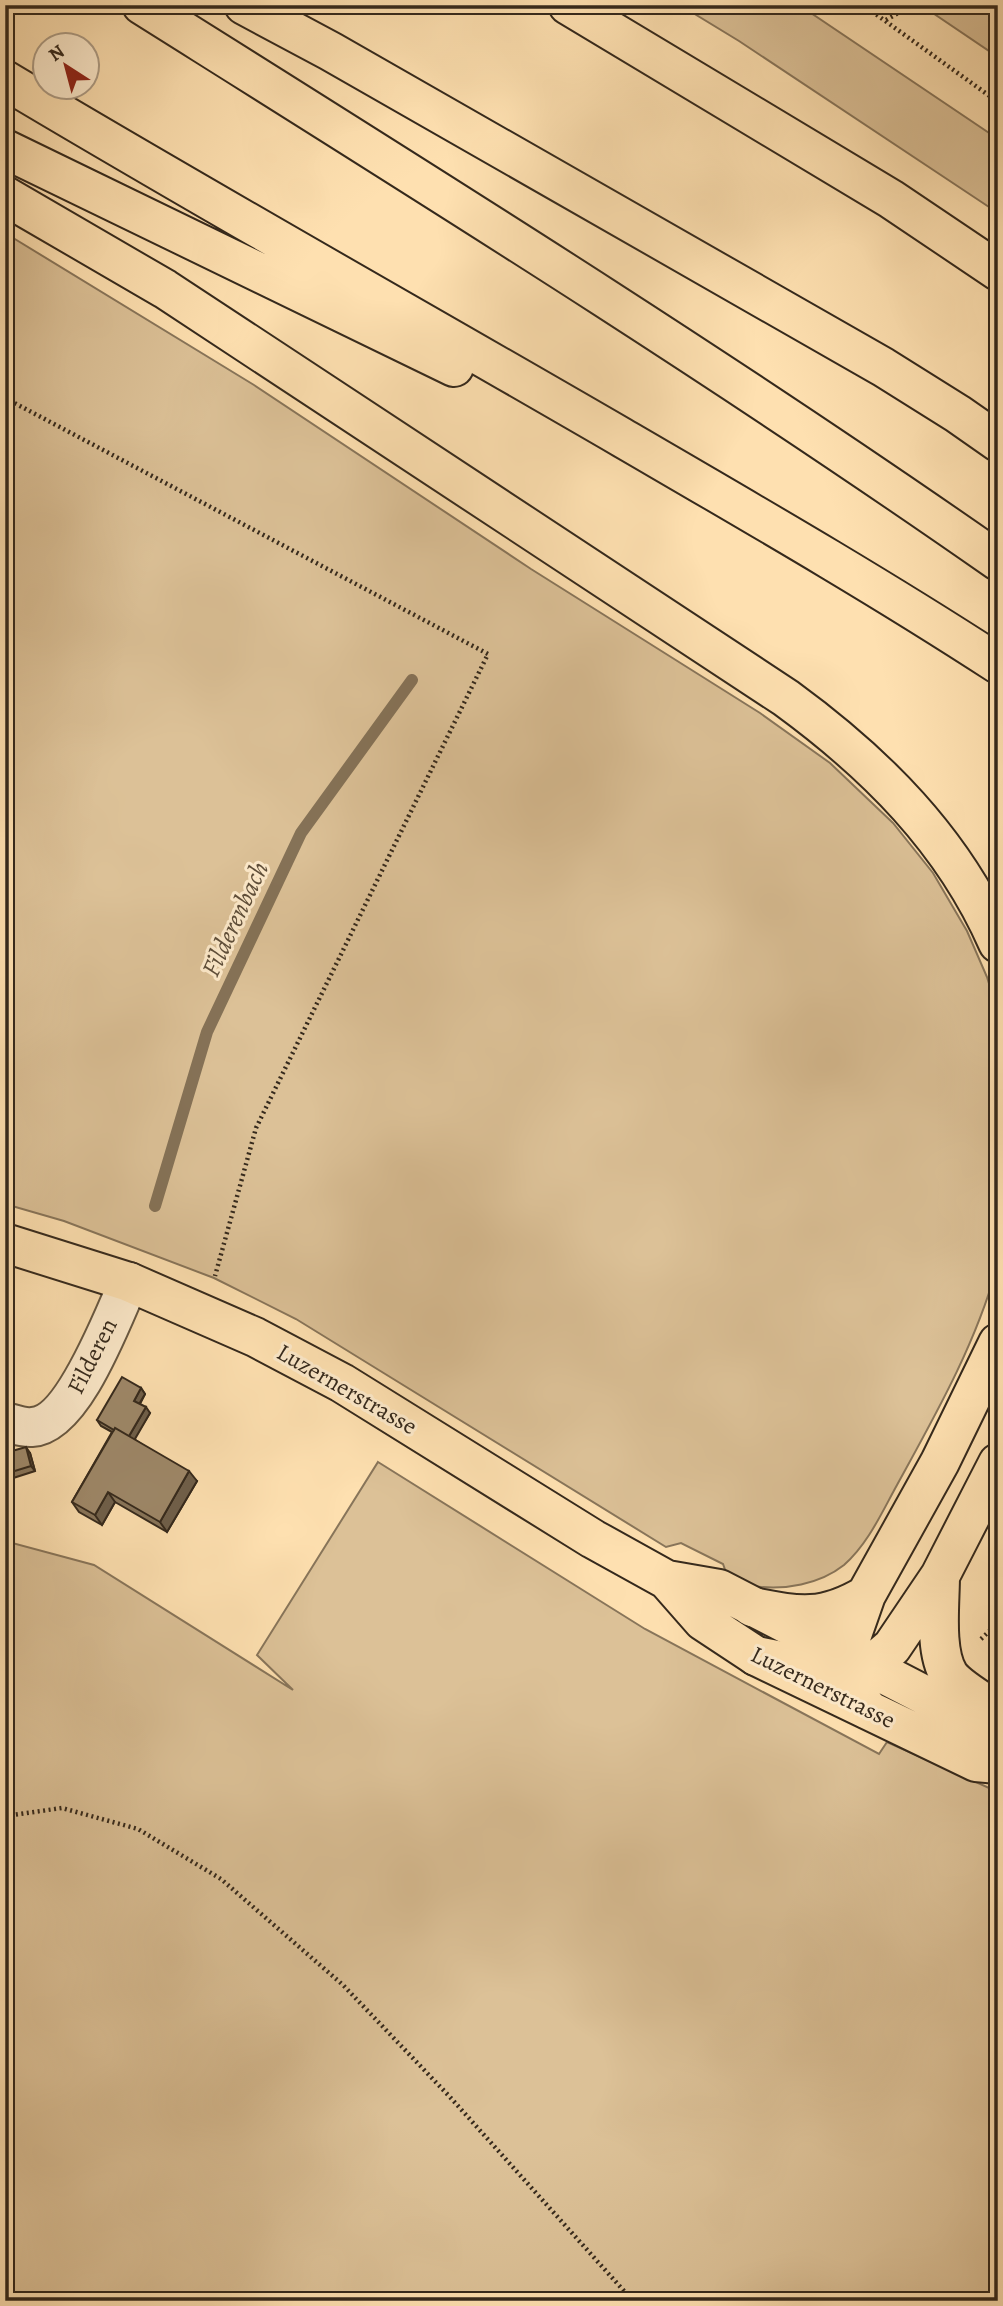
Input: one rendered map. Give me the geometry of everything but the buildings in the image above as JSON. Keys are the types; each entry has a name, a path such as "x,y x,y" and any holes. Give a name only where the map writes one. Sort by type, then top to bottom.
{"main road":[{"path":"142,5 579,283 922,508 998,561"},
{"path":"244,5 330,51 883,367 998,442"},
{"path":"568,5 891,200 998,271"},
{"path":"5,80 722,496 913,609 998,664"},
{"path":"5,149 722,496"},
{"path":"5,196 198,310 786,698 836,735 914,809 988,919 998,943"},
{"name":"Luzernerstrasse","path":"5,1242 129,1282 256,1337 342,1383 593,1539 667,1580 719,1589 854,1665 998,1733"},
{"path":"867,1709 854,1665 866,1595 940,1462 998,1343"},
{"path":"756,1656 854,1665 892,1647 940,1576 998,1464"},
{"path":"971,1518 998,1489"},
{"path":"940,1576 939,1620 943,1660 950,1677 998,1713"},
{"name":"Luzernerstrasse","path":"667,1580 703,1621 756,1656 976,1762 998,1764"},
{"path":"752,1607 799,1616 843,1608 866,1595"}],"street":[{"name":"Filderen","path":"5,1422 33,1427 58,1415 78,1390 129,1282"}],"path":[{"path":"863,5 998,102"},
{"path":"886,20 912,5"},
{"path":"5,398 488,654 256,1128 205,1314"},
{"path":"5,1816 62,1808 138,1829 221,1879 343,1985 459,2107 633,2301"}],"shaded area":[{"path":"680,5 799,5 998,139 998,213 739,41"},
{"path":"921,5 998,5 998,57"},
{"path":"5,233 254,385 531,569 760,713 830,763 893,823 933,873 967,931 987,977 998,1013 998,1263 967,1349 926,1431 867,1538 853,1557 834,1572 813,1581 777,1588 750,1585 728,1578 723,1564 681,1543 666,1547 296,1319 214,1278 64,1221 5,1204"},
{"path":"378,1462 645,1629 879,1754 887,1742 998,1792 998,2301 5,2301 5,1541 94,1565 293,1690 257,1655"}],"waterway":[{"name":"Filderenbach","path":"155,1206 207,1032 301,833 412,680"}]}
